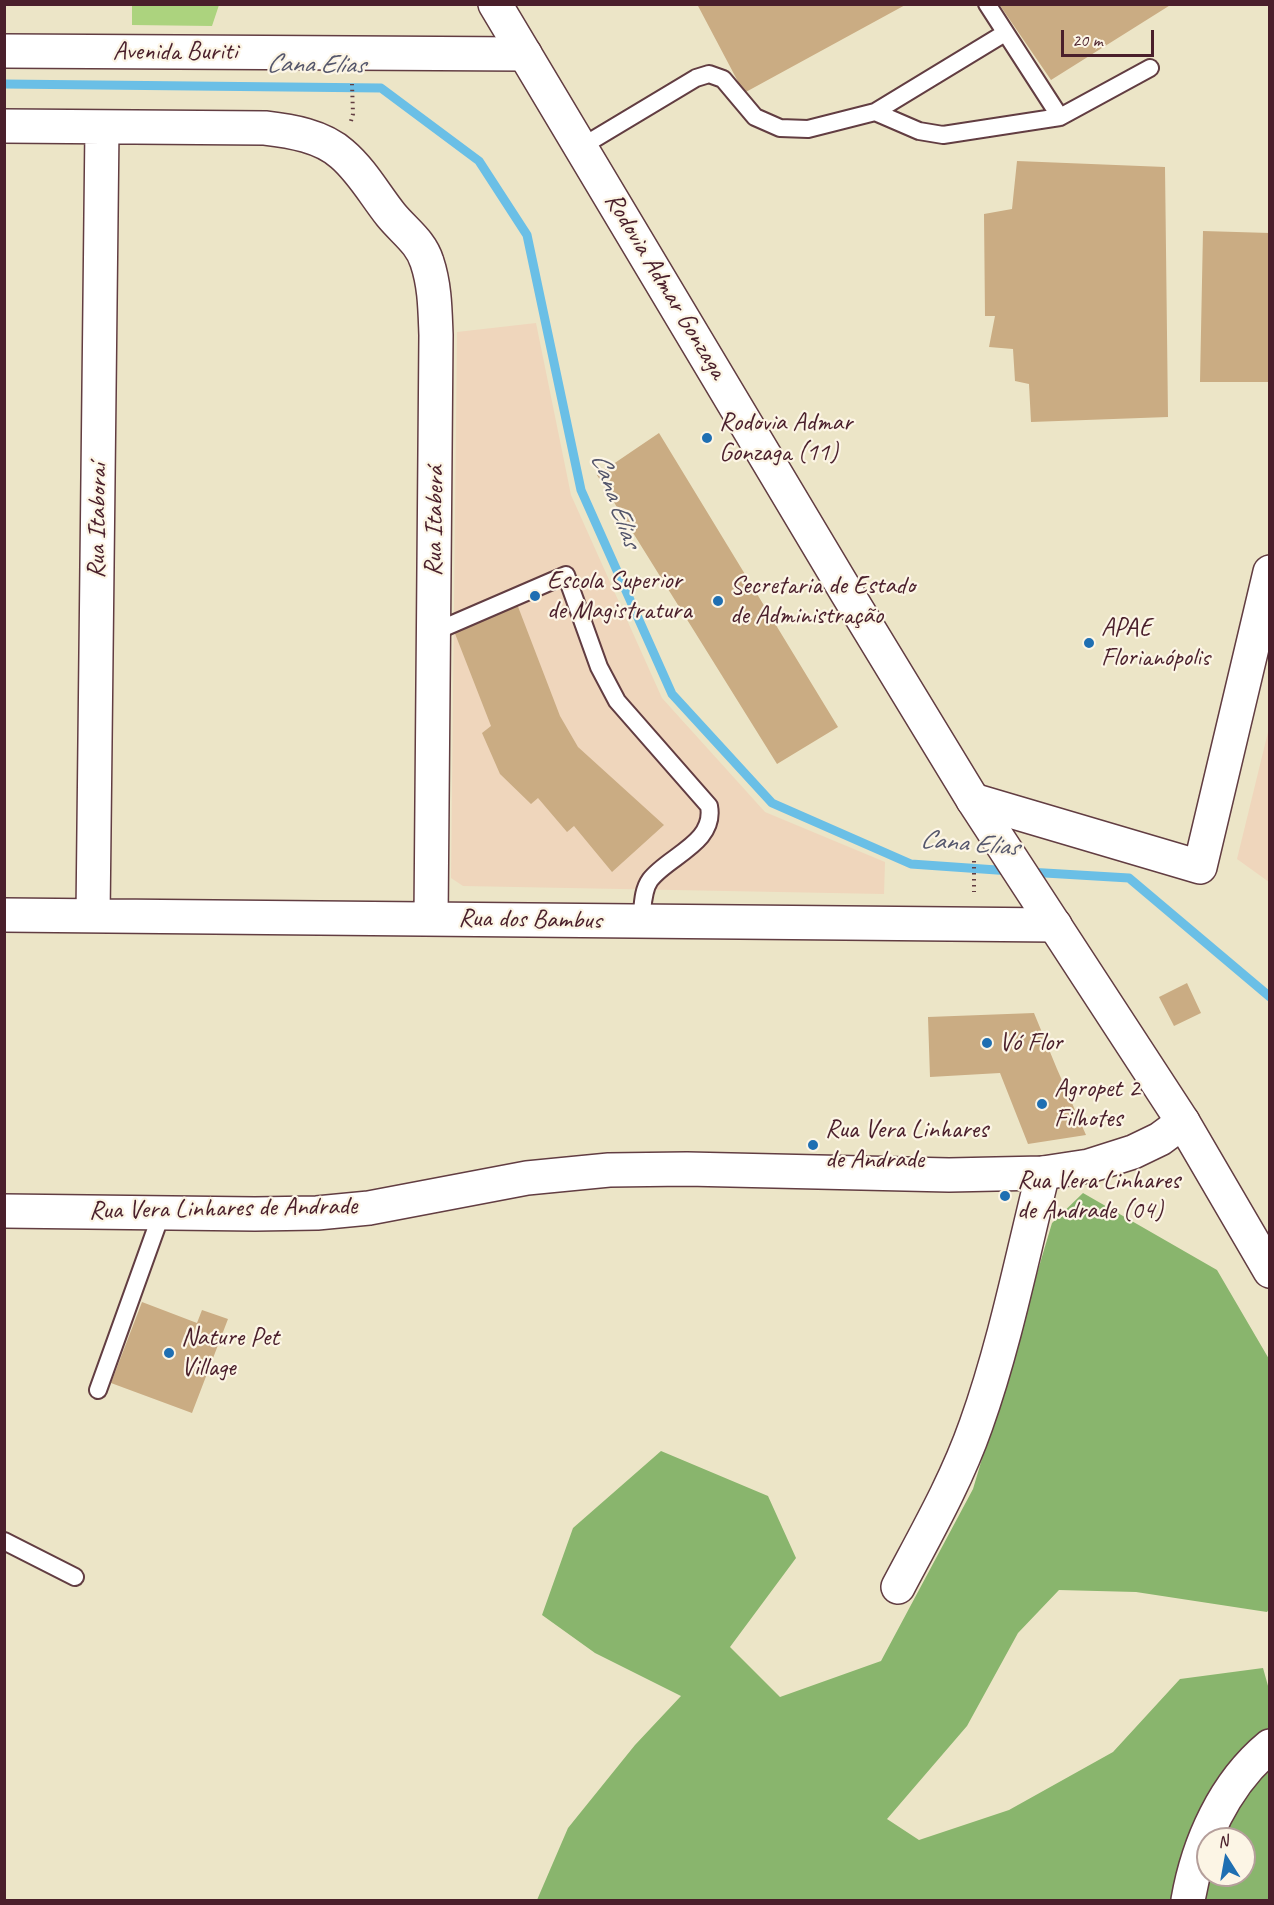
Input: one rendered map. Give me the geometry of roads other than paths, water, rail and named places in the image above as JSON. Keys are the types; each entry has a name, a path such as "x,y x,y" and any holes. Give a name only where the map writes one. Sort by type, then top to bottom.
{"street":[{"name":"Rodovia Admar Gonzaga","path":"495,4 973,800 1183,1122 1269,1271"},
{"name":"Avenida Buriti","path":"4,51 525,54"},
{"path":"4,126 102,127"},
{"name":"Rua Itaberá","path":"102,127 265,128 290,131 315,139 341,153 393,218 415,240 427,260 434,290 436,335 431,919"},
{"name":"Rua Itaboraí","path":"93,916 102,127"},
{"path":"973,800 1200,867 1269,572"},
{"name":"Rua dos Bambus","path":"4,915 1055,925"},
{"name":"Rua Vera Linhares de Andrade","path":"4,1211 306,1213 359,1209 527,1178 609,1170 687,1169 949,1175 1043,1173 1089,1166 1134,1152 1160,1139 1183,1122"},
{"path":"898,1587 954,1478 976,1426 997,1358 1043,1173"},
{"path":"1188,1900 1208,1830 1234,1784 1269,1746"}],"lane":[{"path":"987,4 1060,117"},
{"path":"581,147 696,78 710,74 723,79 755,117 780,128 808,129 875,112 1005,33"},
{"path":"875,112 919,131 943,135 1060,117 1150,68"},
{"path":"434,632 566,575 599,667 617,700 709,806 711,814 708,826 688,850 648,882 641,921"},
{"path":"98,1390 162,1212"},
{"path":"4,1541 75,1577"}],"waterway":[{"name":"Cana Elias","path":"4,84 381,88 479,161 527,235 581,490 672,694 772,803 911,864 1011,871"},
{"name":"Cana Elias","path":"1028,872 1129,878 1270,997"}],"place":[{"name":"Rodovia Admar Gonzaga (11)","path":"707,438"},
{"name":"Escola Superior de Magistratura","path":"535,596"},
{"name":"Secretaria de Estado de Administração","path":"718,601"},
{"name":"APAE Florianópolis","path":"1089,643"},
{"name":"Vó Flor","path":"987,1043"},
{"name":"Agropet 2 Filhotes","path":"1042,1104"},
{"name":"Rua Vera Linhares de Andrade","path":"813,1145"},
{"name":"Rua Vera Linhares de Andrade (04)","path":"1005,1196"},
{"name":"Nature Pet Village","path":"169,1353"}]}
